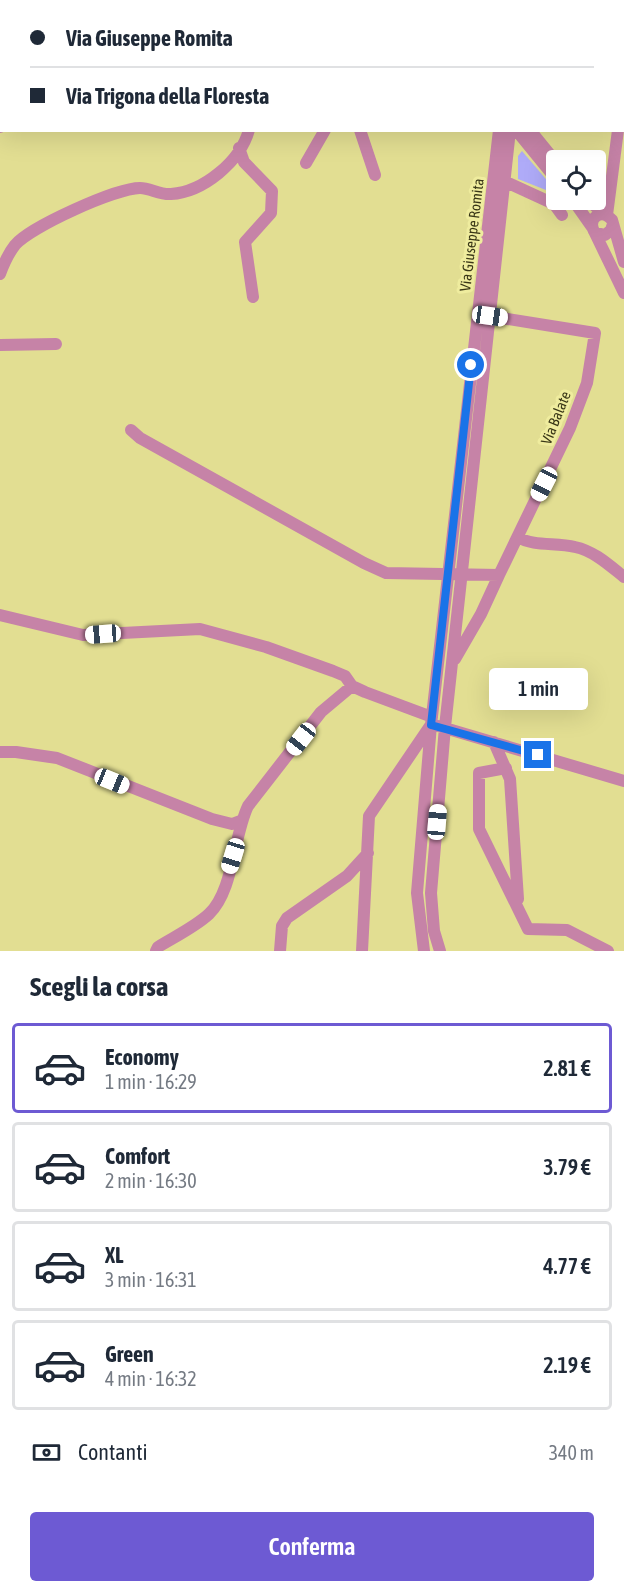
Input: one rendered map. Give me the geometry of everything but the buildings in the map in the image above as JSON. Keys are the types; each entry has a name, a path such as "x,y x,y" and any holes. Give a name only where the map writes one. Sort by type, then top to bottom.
{"street":[{"path":"0,274 16,244 34,231 112,194 141,188 168,195 186,193 208,182 230,162 248,132"},
{"path":"306,164 324,132"},
{"path":"361,132 375,175"},
{"name":"Via Giuseppe Romita","path":"496,205 504,181 506,163 499,132"},
{"name":"Via Giuseppe Romita","path":"440,951 434,931 431,893 462,575 478,367 496,205 499,132"},
{"path":"518,132 546,167"},
{"path":"532,132 546,150"},
{"path":"618,132 609,227 624,293"},
{"path":"506,163 513,140 516,138 527,144"},
{"path":"239,148 244,162 272,191 271,213 245,242 253,297"},
{"path":"504,181 554,204 562,215"},
{"path":"586,210 609,227"},
{"path":"596,210 609,227 624,262"},
{"name":"Via Balate","path":"453,663 481,614 570,428 586,383 595,333 483,315"},
{"path":"0,345 56,344"},
{"name":"Via Giuseppe Romita","path":"424,951 417,892 431,721 447,574 478,367"},
{"path":"131,430 140,438 364,563 386,573 499,575"},
{"path":"518,537 531,542 574,546 589,551 624,577"},
{"path":"0,615 83,635 200,629 266,647 333,671 345,676 352,686 446,728 624,781"},
{"path":"438,661 453,663"},
{"path":"154,950 208,914 219,900 238,839 240,821 248,806 321,712 352,686"},
{"path":"362,951 369,816 431,721"},
{"path":"494,742 510,779 518,906"},
{"path":"0,752 57,758 212,819 232,824 240,821"},
{"path":"506,768 479,773 479,829 528,929 567,930 608,951"},
{"path":"280,951 282,926 287,918 347,876 368,853"},
{"path":"417,892 431,893"}],"shaded area":[{"path":"522,151 546,179 546,190 518,179 518,156"}],"route":[{"path":"471,365 431,725 538,755"}]}
